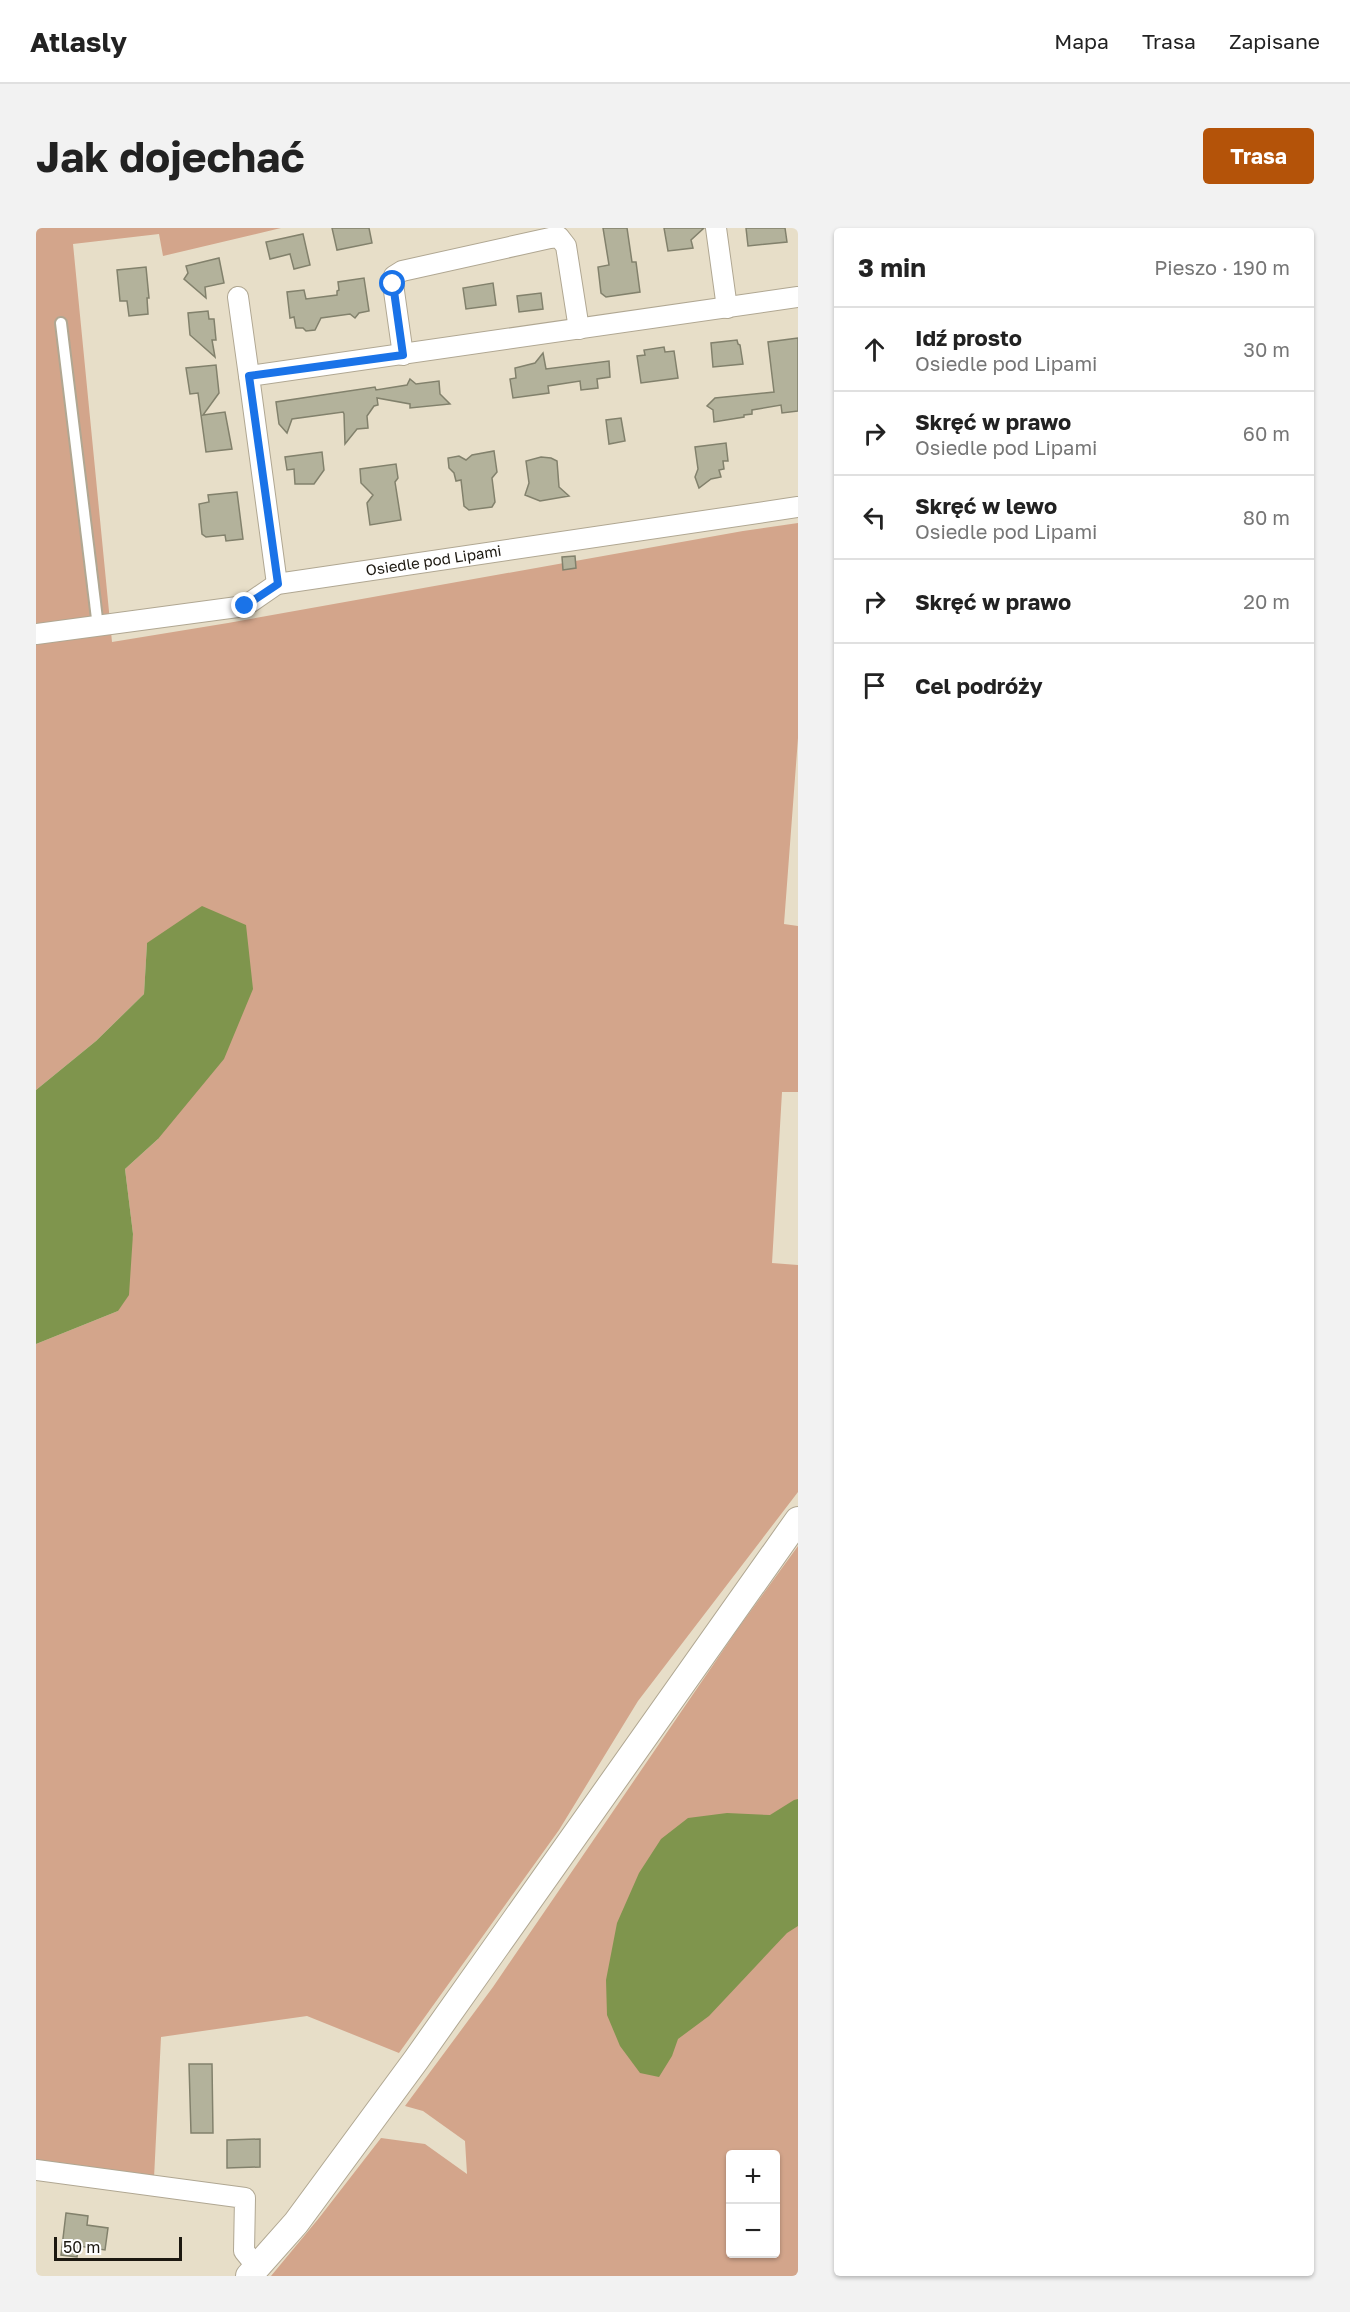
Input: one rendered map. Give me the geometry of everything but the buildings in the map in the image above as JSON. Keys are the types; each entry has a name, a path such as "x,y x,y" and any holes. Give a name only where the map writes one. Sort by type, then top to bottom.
{"street":[{"path":"716,228 727,308"},
{"path":"403,355 393,284 394,276 402,271 550,238 559,237 566,246 579,329"},
{"path":"36,634 245,606 278,584 238,297"},
{"path":"249,376 798,297"},
{"name":"Osiedle pod Lipami","path":"278,584 798,507"},
{"path":"36,2170 245,2198 244,2251 253,2271 296,2223 416,2060 798,1520"}],"lane":[{"path":"62,323 98,627"}],"shaded area":[{"path":"36,228 281,228 163,256 159,234 73,244 112,642 798,523 798,738 784,924 798,926 798,1092 782,1092 772,1263 798,1265 798,1492 638,1701 559,1830 399,2053 307,2016 161,2037 154,2178 36,2162 36,1344 118,1311 133,1234 125,1169 158,1139 147,943 144,994 96,1041 36,1090"},
{"path":"202,906 246,925 253,989 224,1059 158,1139 125,1169 133,1234 129,1295 118,1311 36,1344 36,1090 96,1041 144,994 147,943"},
{"path":"798,1546 798,2276 271,2276 381,2138 425,2144 467,2174 465,2141 423,2111 405,2106 493,1987 739,1627"},
{"path":"798,1799 798,1926 787,1933 709,2016 678,2039 672,2056 659,2077 640,2073 620,2046 607,2015 606,1980 617,1923 639,1873 661,1839 688,1818 727,1813 770,1815"}],"route":[{"path":"245,606 278,584 249,376 403,355 393,284"}]}
